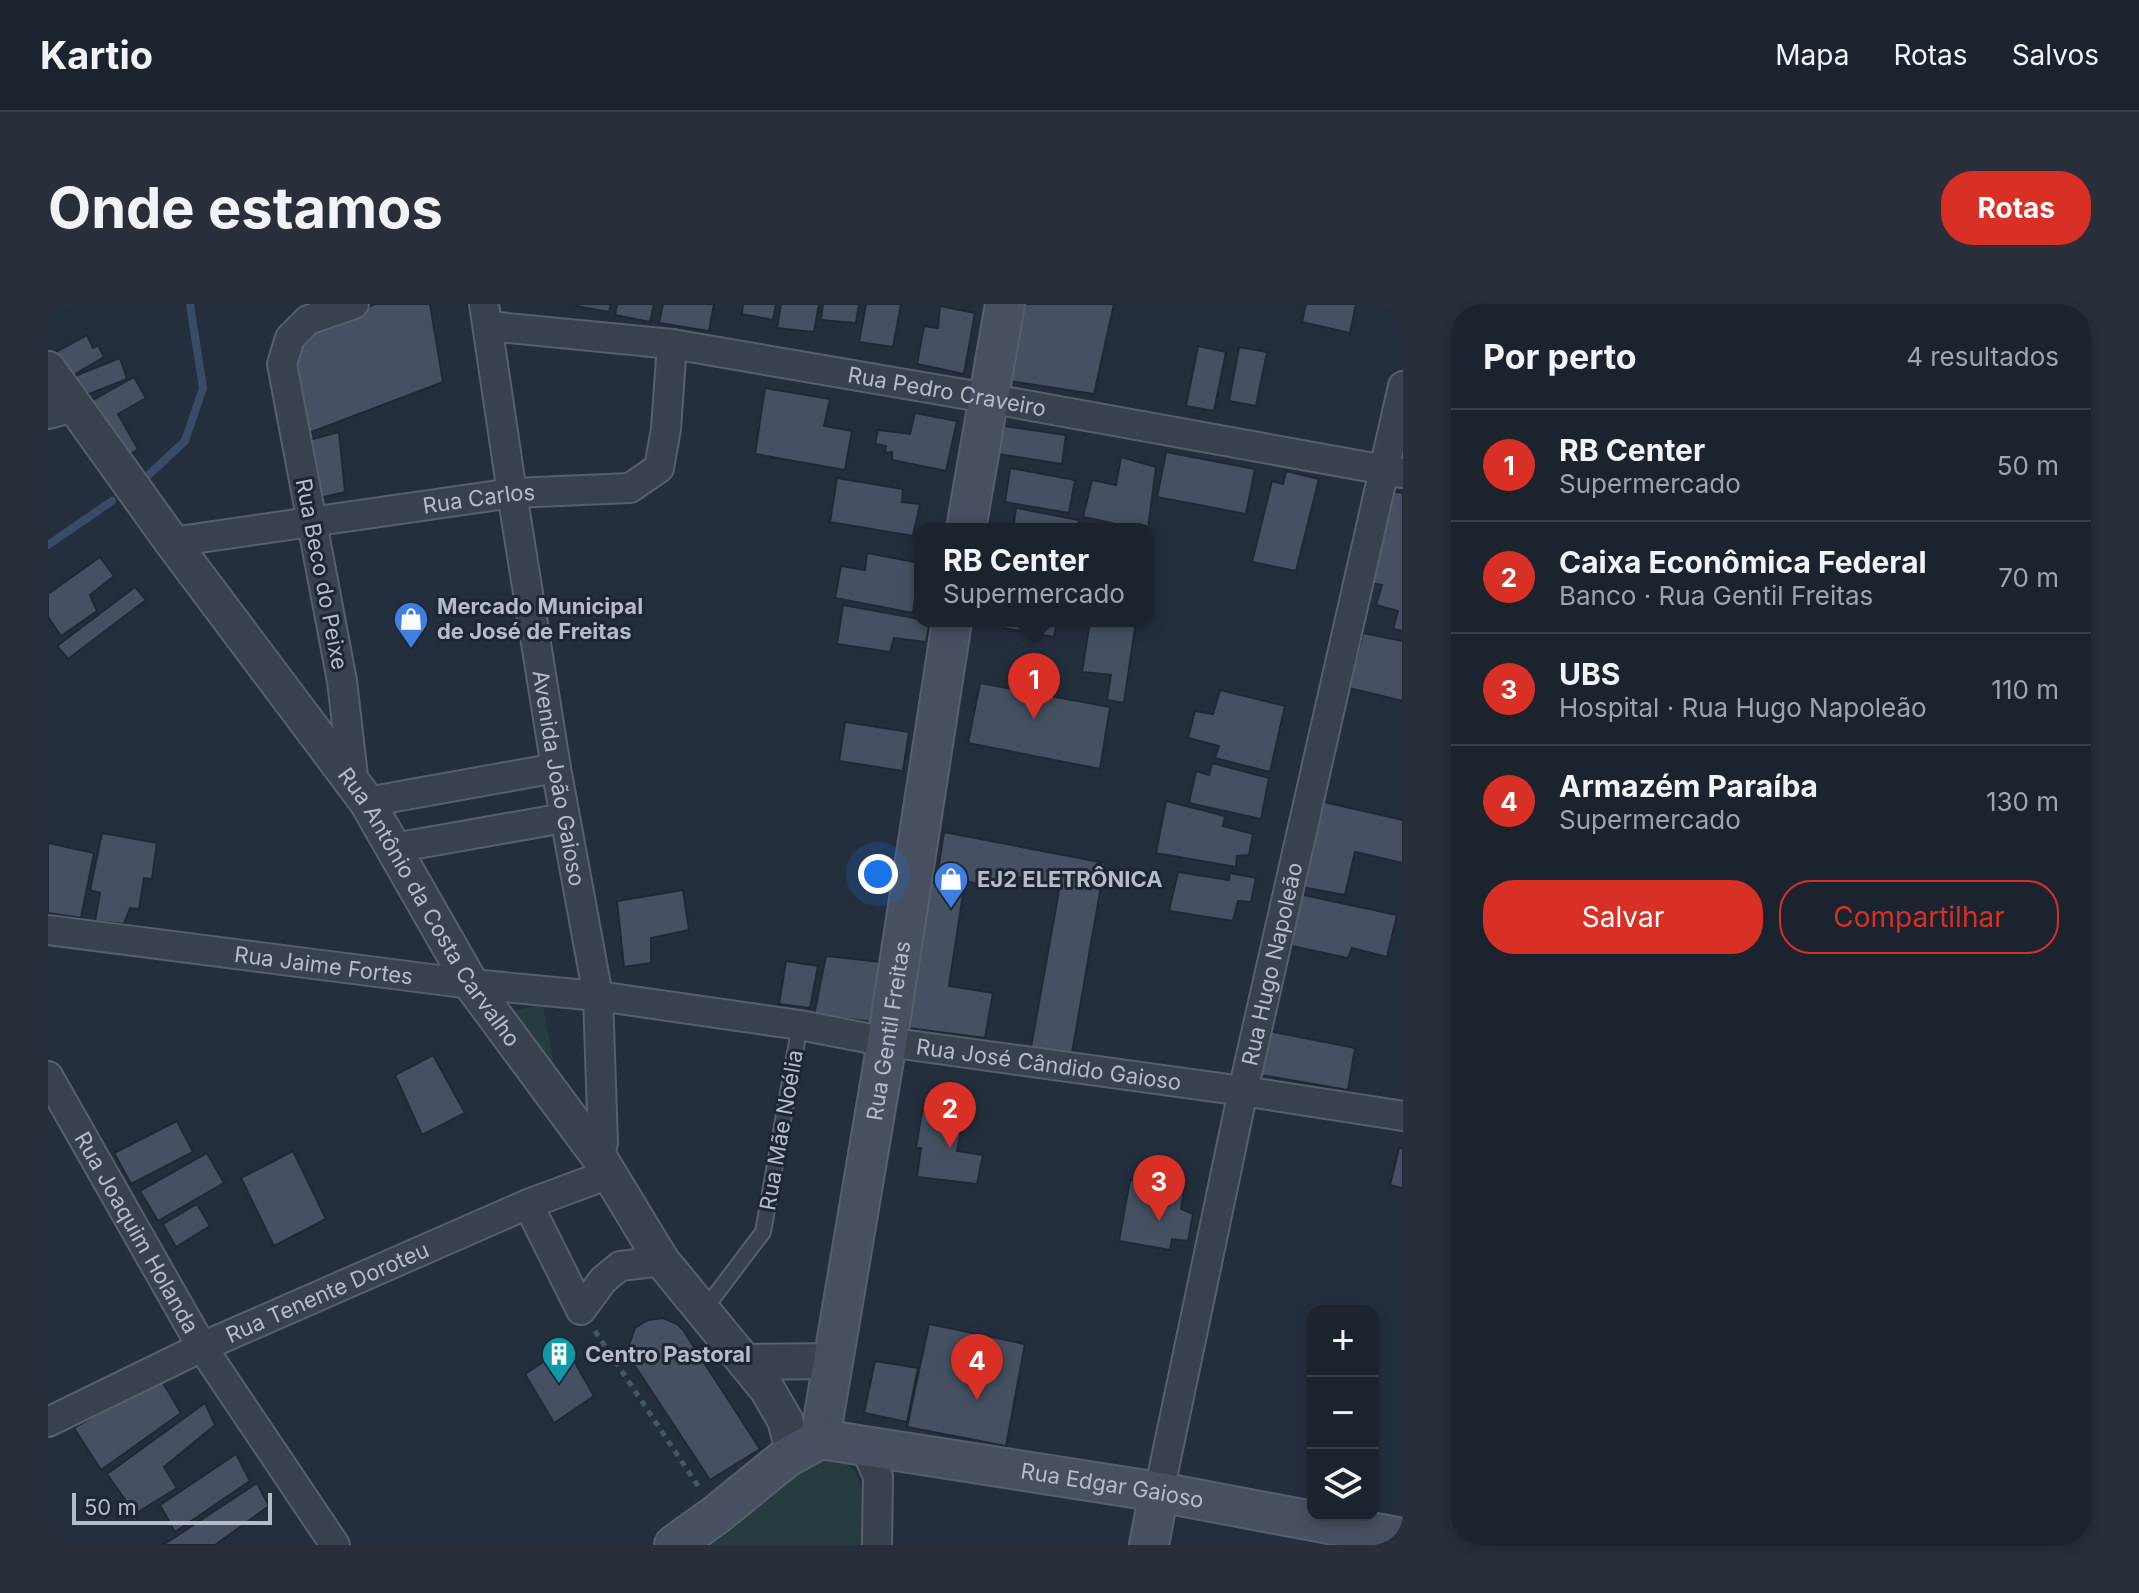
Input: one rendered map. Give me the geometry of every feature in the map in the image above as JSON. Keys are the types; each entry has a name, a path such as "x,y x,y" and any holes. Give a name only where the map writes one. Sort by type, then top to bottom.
{"main road":[{"path":"967,523 1005,304"},
{"name":"Rua Gentil Freitas","path":"807,1446 833,1361 887,1042 951,627"},
{"path":"674,1545 786,1458 807,1446"},
{"name":"Rua Edgar Gaioso","path":"807,1446 865,1447 1159,1492 1403,1538"},
{"name":"Rua Hugo Napoleão","path":"1149,1545 1159,1492"}],"street":[{"name":"Rua Beco do Peixe","path":"354,304 308,320 290,338 282,364 342,681 360,794"},
{"name":"Rua Pedro Craveiro","path":"486,315 987,398 1394,472"},
{"name":"Avenida João Gaioso","path":"486,315 564,818 598,996 604,1165"},
{"name":"Rua Carlos","path":"172,542 512,493 630,488 659,468 666,429 672,344"},
{"name":"Rua Antônio da Costa Carvalho","path":"48,369 61,410 172,542 360,794 471,984 604,1165 662,1261 767,1389 785,1420 807,1446"},
{"name":"Rua Hugo Napoleão","path":"1159,1492 1243,1091 1394,472 1403,386"},
{"path":"360,794 556,768"},
{"path":"394,848 564,818"},
{"name":"Rua Jaime Fortes","path":"48,930 471,984 598,996"},
{"name":"Rua José Cândido Gaioso","path":"598,996 800,1025 887,1042 1403,1116"},
{"name":"Rua Joaquim Holanda","path":"48,1076 202,1347 335,1545"},
{"path":"48,1122 80,1132"},
{"name":"Rua Tenente Doroteu","path":"48,1422 202,1347 528,1204 604,1165"},
{"path":"528,1204 581,1310 603,1280 620,1266 662,1261"},
{"path":"745,1362 833,1361"},
{"path":"865,1447 878,1477 877,1545"}],"lane":[{"name":"Rua Mãe Noélia","path":"704,1311 763,1232 800,1025"}],"path":[{"path":"581,1310 717,1514"}],"green space":[{"path":"543,1005 557,1082 503,1012"},
{"path":"818,1457 830,1457 848,1464 860,1483 863,1496 862,1545 694,1545"}],"building":[{"path":"375,304 430,304 443,382 301,436 293,341"},
{"path":"576,304 611,304 609,312"},
{"path":"617,304 654,304 650,322 615,315"},
{"path":"663,304 714,304 709,331 659,323"},
{"path":"743,304 776,304 773,320 742,314"},
{"path":"781,304 819,304 814,332 777,328"},
{"path":"823,304 859,304 856,323 821,320"},
{"path":"866,304 901,304 893,347 859,342"},
{"path":"1016,304 1114,304 1094,394 1002,380"},
{"path":"1306,304 1356,304 1350,333 1302,322"},
{"path":"940,306 975,313 964,374 917,364 924,326 938,328"},
{"path":"87,335 93,348 98,345 104,357 63,381 48,356"},
{"path":"1198,346 1226,352 1214,411 1186,406"},
{"path":"1239,347 1267,352 1256,406 1229,401"},
{"path":"120,358 127,379 79,398 70,378"},
{"path":"134,377 146,398 118,414 138,449 118,464 79,408"},
{"path":"765,388 830,399 824,426 852,431 845,470 755,454"},
{"path":"915,413 957,421 946,471 892,460 892,452 885,453 886,446 875,444 878,430 910,434"},
{"path":"1004,426 1066,435 1062,464 998,454"},
{"path":"339,432 345,492 311,500 301,442"},
{"path":"1166,452 1255,469 1246,514 1157,497"},
{"path":"1121,457 1156,467 1149,523 1112,523 1083,517 1092,480 1116,485"},
{"path":"1010,468 1075,480 1069,513 1005,502"},
{"path":"1286,471 1319,479 1296,571 1252,562 1272,481 1283,484"},
{"path":"837,478 903,489 902,502 920,504 913,536 830,522"},
{"path":"1387,490 1403,493 1403,631 1393,629 1398,611 1376,605 1382,585 1363,582"},
{"path":"1016,508 1079,520 1079,523 1014,523"},
{"path":"867,553 914,562 913,613 835,598 841,566 865,570"},
{"path":"100,557 114,576 90,595 97,611 61,636 48,617 48,594"},
{"path":"135,587 146,600 68,659 57,646"},
{"path":"843,605 914,618 914,627 929,627 926,642 894,638 890,652 837,644"},
{"path":"1003,627 1056,627 1054,637"},
{"path":"1089,627 1135,627 1124,703 1107,700 1111,675 1082,672"},
{"path":"1363,633 1403,641 1403,701 1349,688"},
{"path":"980,683 1110,707 1100,769 968,743"},
{"path":"1220,690 1285,706 1270,772 1215,758 1219,746 1188,738 1195,711 1213,714"},
{"path":"845,722 909,732 903,771 839,761"},
{"path":"1212,763 1269,778 1261,819 1189,803 1196,771 1209,775"},
{"path":"1315,800 1403,820 1403,863 1355,852 1345,895 1296,886"},
{"path":"1166,801 1225,816 1223,826 1253,834 1249,855 1237,856 1236,867 1156,853"},
{"path":"944,832 1105,863 1072,1053 1031,1047 1060,885 1015,877 1013,889 937,877"},
{"path":"102,833 157,843 152,879 144,878 139,909 130,908 124,924 95,921 100,893 90,890"},
{"path":"48,843 94,853 81,918 48,913"},
{"path":"1178,872 1229,880 1230,873 1256,878 1251,902 1238,901 1233,921 1169,911"},
{"path":"930,882 964,888 949,986 993,993 985,1038 908,1028"},
{"path":"683,890 689,930 651,938 651,963 624,967 617,901"},
{"path":"1294,893 1397,915 1387,957 1352,948 1348,958 1282,944"},
{"path":"826,956 881,962 873,1022 814,1015"},
{"path":"786,961 818,966 810,1008 779,1004"},
{"path":"1269,1031 1355,1048 1348,1090 1261,1075"},
{"path":"433,1055 465,1113 422,1135 395,1075"},
{"path":"923,1105 965,1111 957,1151 983,1155 977,1184 917,1177 921,1148 916,1148"},
{"path":"177,1121 193,1152 131,1184 114,1153"},
{"path":"1399,1148 1403,1148 1403,1188 1390,1185"},
{"path":"293,1151 326,1219 274,1246 241,1178"},
{"path":"207,1153 224,1183 158,1221 140,1191"},
{"path":"1130,1180 1184,1191 1181,1209 1193,1214 1188,1241 1172,1239 1170,1250 1119,1241"},
{"path":"197,1204 210,1226 176,1247 163,1224"},
{"path":"663,1318 683,1330 760,1449 710,1480 633,1363 629,1345 635,1328 648,1320"},
{"path":"929,1324 1025,1344 1006,1446 907,1427"},
{"name":"Centro Pastoral","path":"566,1347 594,1396 554,1423 525,1374"},
{"path":"875,1361 918,1368 907,1422 864,1413"},
{"path":"160,1378 181,1413 101,1470 74,1428"},
{"path":"205,1403 215,1425 164,1467 177,1488 135,1514 107,1474"},
{"path":"236,1454 250,1481 175,1532 160,1505"},
{"path":"257,1483 269,1506 215,1545 163,1545"}],"waterway":[{"path":"141,482 185,441 203,388 190,304"},
{"path":"48,545 112,501"}],"place":[{"name":"Mercado Municipal de José de Freitas","path":"411,650"},
{"name":"RB Center","path":"1034,719"},
{"name":"EJ2 ELETRÔNICA","path":"951,910"},
{"name":"Caixa Econômica Federal","path":"950,1148"},
{"name":"UBS","path":"1159,1221"},
{"name":"Centro Pastoral","path":"559,1385"},
{"name":"Armazém Paraíba","path":"977,1400"}]}
